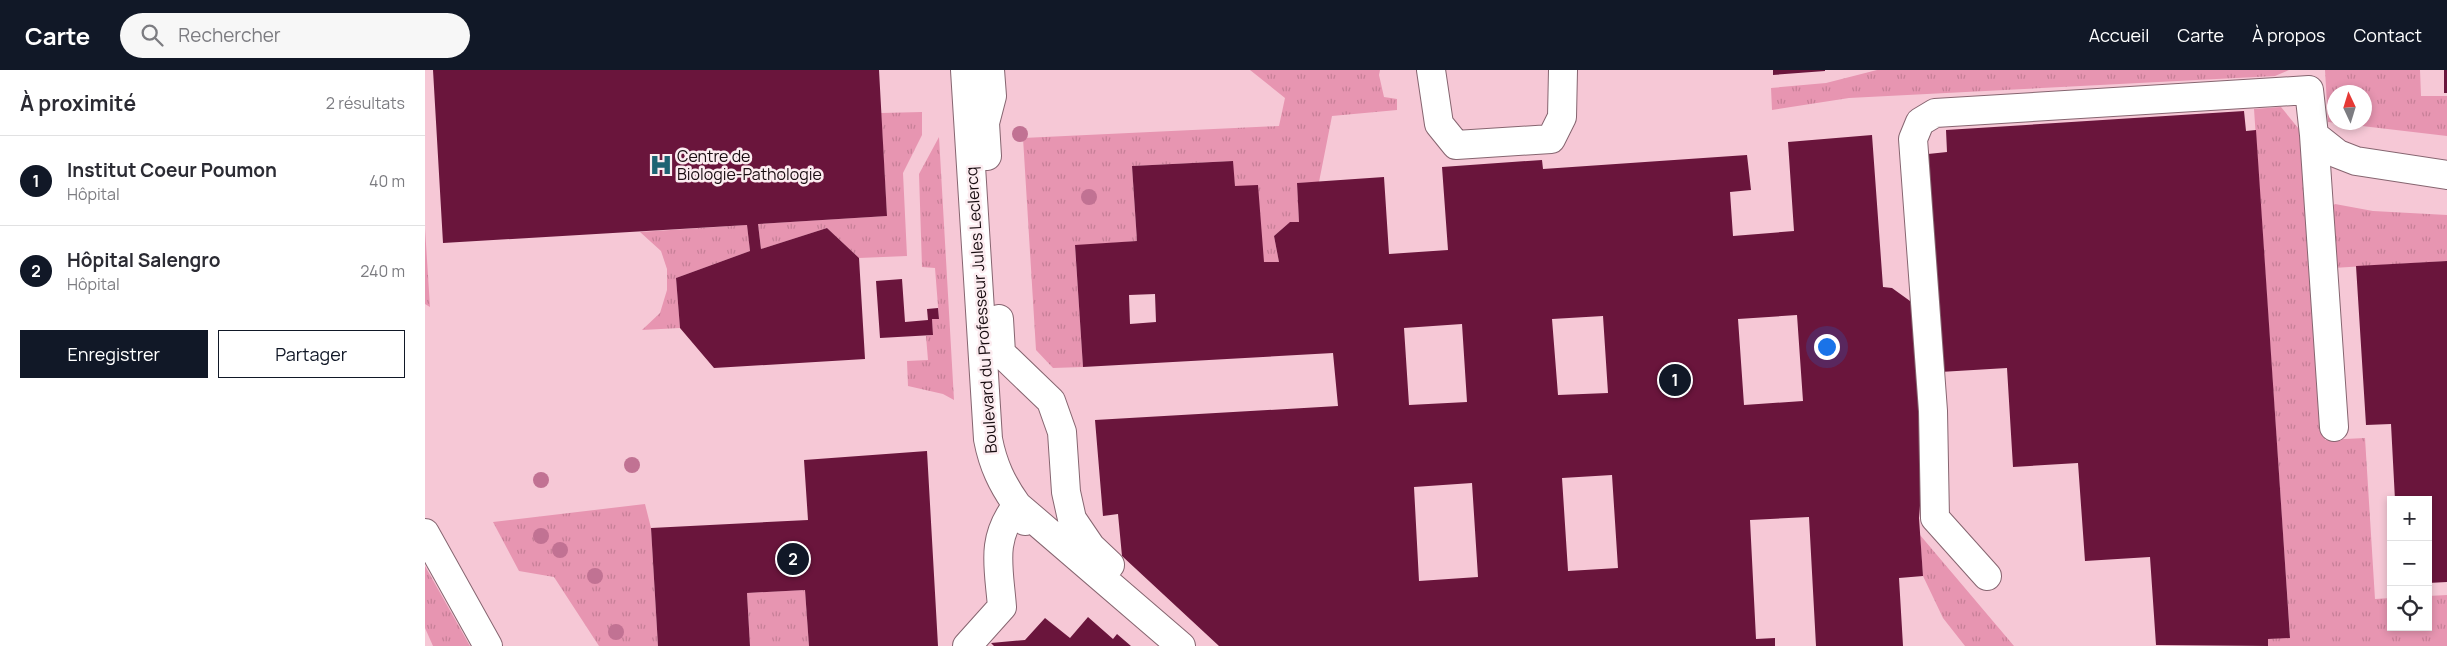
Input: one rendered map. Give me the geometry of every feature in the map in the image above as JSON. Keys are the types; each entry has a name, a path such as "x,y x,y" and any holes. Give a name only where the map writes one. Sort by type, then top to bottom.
{"street":[{"name":"Boulevard du Professeur Jules Leclercq","path":"965,70 988,439 993,462 1002,484 1017,506 1160,637 1181,646"},
{"name":"Boulevard du Professeur Jules Leclercq","path":"990,70 991,96 985,123 1001,353 1051,401 1062,432 1066,492 1072,519 1091,547 1145,601 1160,637"},
{"path":"1431,70 1439,124 1456,145 1551,139 1562,117 1563,70"},
{"path":"1987,576 1935,518 1933,411 1913,139 1919,122 1935,113 2309,90 2314,135 2334,427"},
{"path":"2314,135 2338,154 2356,161 2447,175"},
{"path":"967,646 1002,607 997,546 1007,518 1017,506"},
{"path":"425,533 488,646"}],"shaded area":[{"path":"425,70 2447,70 2447,646 425,646"}],"green space":[{"path":"1250,70 1380,70 1379,75 1384,97 1397,99 1397,110 1332,116 1319,182 1297,183 1299,222 1289,223 1274,236 1279,262 1264,262 1235,186 1232,161 1132,166 1137,241 1075,246 1083,367 1053,368 1036,350 1023,138 1279,126 1285,98"},
{"path":"1877,70 2289,70 2275,76 1849,98 1772,110 1771,88 1826,83"},
{"path":"2325,70 2420,70 2421,96 2447,96 2447,136 2372,127 2372,85 2327,85 2327,105"},
{"path":"2281,107 2303,134 2325,440 2365,438 2375,599 2387,598 2387,631 2432,631 2432,596 2447,595 2447,646 2268,646 2268,639 2290,637 2254,109"},
{"path":"922,112 922,135 903,173 907,256 859,258 827,228 761,249 758,224 887,216 881,113"},
{"path":"939,137 954,400 943,394 908,386 907,361 928,360 926,336 933,335 932,319 939,319 935,268 922,267 919,174"},
{"path":"2335,204 2373,211 2447,215 2447,261 2333,268 2329,209"},
{"path":"747,225 750,251 676,278 680,328 642,330 660,313 667,290 667,269 661,251 640,232"},
{"path":"425,228 430,307 425,304"},
{"path":"645,504 651,528 658,646 599,646 554,577 519,571 493,522"},
{"path":"1920,535 2014,646 1965,646 1943,618 1923,576"},
{"path":"425,566 470,646 433,646 425,628"},
{"path":"805,590 809,646 750,646 747,593"}],"building":[{"name":"Centre de Biologie-Pathologie","path":"433,70 879,70 887,216 758,224 761,249 827,228 859,258 865,359 714,368 680,328 676,278 750,251 747,225 443,243"},
{"path":"1773,70 1825,70 1825,71 1773,75"},
{"path":"2444,70 2447,70 2447,93 2444,93"},
{"path":"2244,111 2246,131 2256,130 2290,638 2268,639 2268,646 2156,645 2150,557 2085,561 2078,463 2013,467 2007,368 1940,372 1928,154 1947,152 1946,130"},
{"path":"1872,135 1883,287 1892,288 1910,301 1918,333 1925,444 1919,518 1923,576 1899,578 1903,646 1816,646 1809,517 1750,520 1756,639 1775,638 1775,646 1219,646 1122,556 1118,514 1103,516 1095,420 1338,406 1333,353 1083,367 1075,245 1137,241 1132,166 1233,161 1235,186 1258,185 1264,262 1279,262 1274,236 1290,222 1299,222 1297,183 1384,177 1389,254 1448,250 1442,167 1542,160 1543,169 1747,155 1751,190 1730,192 1733,236 1794,231 1788,142","holes":["1155,294 1156,322 1130,324 1129,295","1797,315 1803,401 1744,405 1738,319","1603,316 1608,393 1558,395 1552,319","1462,324 1467,402 1409,405 1404,328","1612,475 1618,568 1568,571 1562,478","1472,483 1478,577 1419,581 1414,487"]},
{"path":"2447,261 2447,582 2432,583 2432,496 2395,496 2391,424 2366,425 2356,266"},
{"path":"902,279 905,322 928,320 927,309 938,308 939,319 932,319 933,335 880,338 876,281"},
{"path":"927,451 938,646 809,646 805,590 747,593 750,646 658,646 651,528 808,520 804,460"},
{"path":"1088,617 1113,639 1117,634 1131,646 994,646 991,643 1025,640 1045,618 1070,638"}],"place":[{"name":"Centre de Biologie-Pathologie","path":"661,165"},
{"name":"Institut Coeur Poumon","path":"1675,380"},
{"name":"Hôpital Salengro","path":"793,559"}]}
